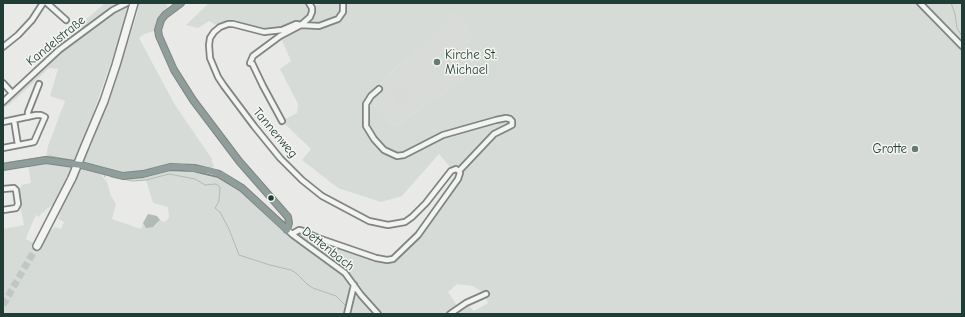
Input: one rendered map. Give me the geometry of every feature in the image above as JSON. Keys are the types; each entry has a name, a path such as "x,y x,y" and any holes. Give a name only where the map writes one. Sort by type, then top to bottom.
{"highway":[{"path":"37,246 72,178 104,101 127,31 134,3"}],"street":[{"path":"3,47 18,35 32,20 43,3"},
{"path":"47,3 66,20"},
{"name":"Kandelstraße","path":"3,102 58,50 113,10 127,3"},
{"path":"181,3 165,15 161,20 158,30 159,36 174,70 193,100 239,161 288,217 289,223 287,230"},
{"path":"282,121 252,63 250,63 253,56 263,47 301,25 310,17 312,8 309,3"},
{"path":"301,25 318,26 338,19 343,12 343,3"},
{"path":"920,3 962,46"},
{"name":"Tannenweg","path":"301,25 296,24 282,30 264,32 228,24 220,27 214,32 208,45 210,58 218,77 224,86 266,142 302,180 322,196 369,221 388,225 405,222 412,217 426,203 451,171 456,169 459,171"},
{"path":"3,83 12,93"},
{"path":"28,117 28,112 39,84"},
{"path":"292,234 298,230 303,231 318,238 376,258 387,260 392,259 418,235 458,179 460,173 459,171 494,134 512,125 512,121 506,118 443,135 404,155 397,156 384,150 374,139 366,126 366,104 371,96 379,89"},
{"path":"3,122 41,115 45,117 36,140 31,143 3,148"},
{"path":"14,120 18,145"},
{"name":"Dettenbach","path":"3,167 46,160 81,165 123,176 170,167 211,171 222,175 242,188 292,234 345,273 364,300 378,314"},
{"path":"3,189 14,188 16,190 18,205 16,208 3,210"},
{"path":"347,314 354,285"},
{"path":"450,314 466,303 486,294"}],"shaded area":[{"path":"105,3 123,3 83,30 81,24"},
{"path":"166,3 169,11 165,15 158,30 144,34 139,38 175,105 212,159 214,165 211,171 227,180 241,191 291,237 299,232 387,263 404,253 416,241 463,174 463,167 460,165 451,168 439,154 402,196 381,202 338,188 302,160 311,149 282,121 297,113 298,104 280,69 291,61 280,36 274,32 233,24 220,27 209,21 198,28 186,25 209,3 302,3 317,5 327,3 962,3 962,44 947,26 949,20 945,28 962,48 962,314 3,314 3,229 24,225 17,189 21,188 21,185 31,183 28,164 47,162 71,167 56,203 45,210 44,213 42,212 39,217 36,215 28,233 26,239 39,246 42,244 48,233 55,227 61,229 64,222 58,219 61,210 90,147 122,61 139,4","holes":["452,11 461,18 473,36 464,48 476,70 395,127 367,97","97,170 123,176 133,181 146,180 153,203 168,207 169,217 164,222 160,220 155,226 144,226 143,223 141,229 112,219 116,204 111,196 107,182","457,284 473,286 485,294 488,303 474,311 466,303 458,307 448,292"]},
{"path":"128,6 120,36 93,114 73,162 46,157 48,146 65,101 50,96 58,69 49,68 3,109 3,105 60,52 114,12"},
{"path":"452,10 461,18 473,36 464,48 476,70 395,127 367,97 392,73 391,72 399,64 400,65"},
{"path":"397,87 406,97 399,103 390,92"},
{"path":"148,214 157,216 160,220 153,227 146,228 143,223"}],"waterway":[{"path":"951,3 955,14 957,28 962,36"},
{"path":"3,163 50,156 76,161"},
{"path":"81,162 95,165 97,167"},
{"path":"111,177 133,181 146,180 169,174 195,179 205,185 216,184 220,188 219,201 215,208 220,212 229,229 239,255 291,270 313,288 336,296 345,305"}],"tunnel":[{"path":"3,305 37,246"}],"transit line":[{"path":"3,167 46,160 81,165 123,176 143,174 170,167 211,171 222,175 242,188 287,230 289,223 288,217 239,161 193,100 174,70 159,36 158,30 161,20 165,15 181,3"}],"place":[{"name":"Kirche St. Michael","path":"437,62"},
{"name":"Grotte","path":"915,149"}]}
